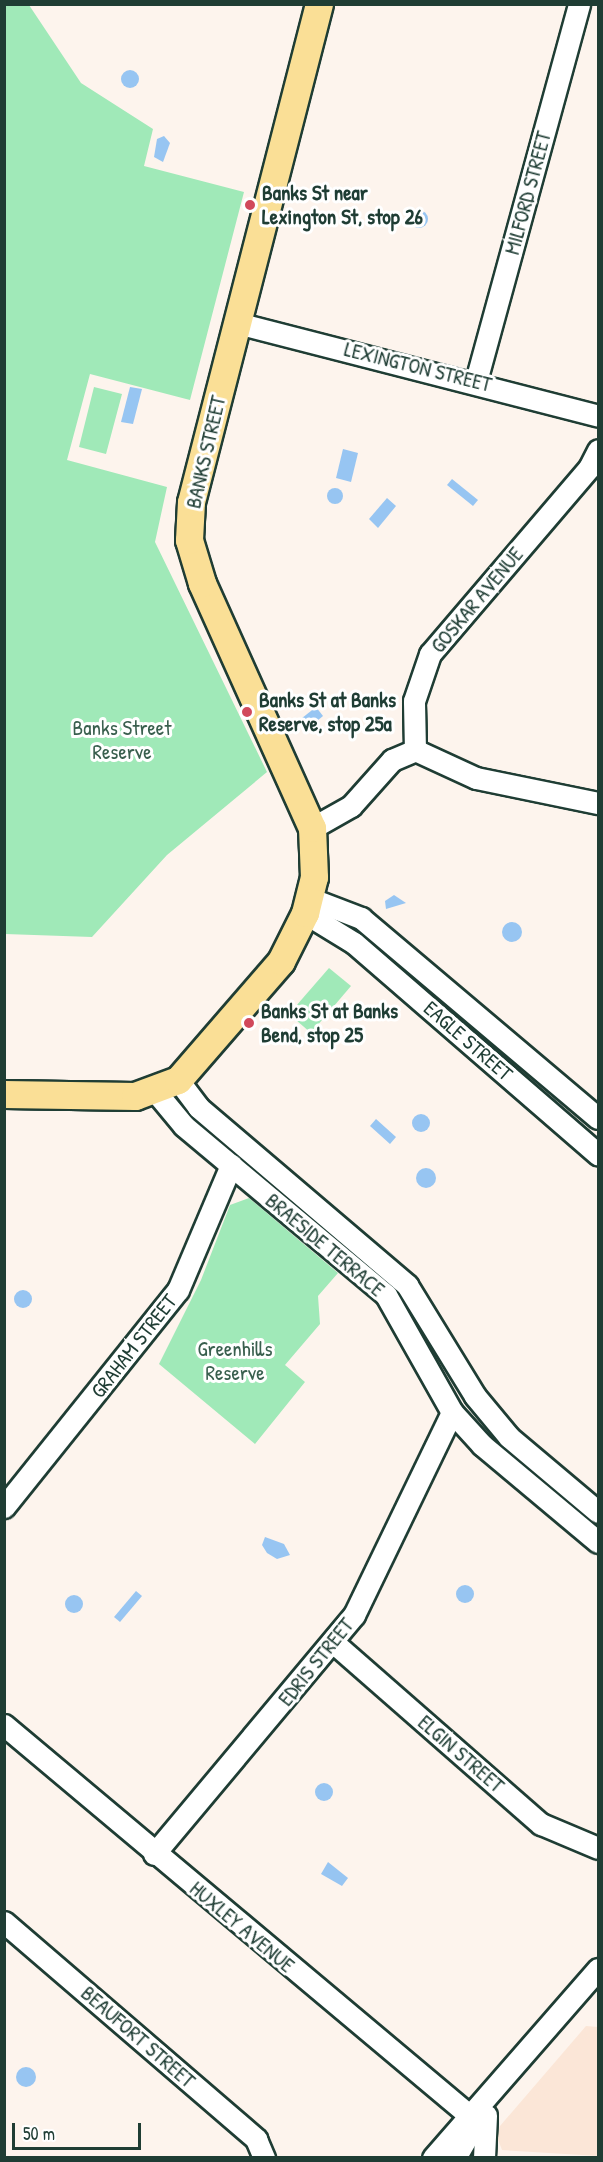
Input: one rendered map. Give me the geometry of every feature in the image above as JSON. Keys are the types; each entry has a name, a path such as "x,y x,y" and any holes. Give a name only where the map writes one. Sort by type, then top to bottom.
{"main road":[{"name":"BANKS STREET","path":"164,1081 240,1007 281,961 307,905 315,859 312,828 202,583 189,540 191,502 319,4"},
{"path":"4,1079 113,1084 164,1081"},
{"path":"4,1094 113,1098 164,1081"}],"street":[{"name":"MILFORD STREET","path":"476,381 579,4"},
{"name":"LEXINGTON STREET","path":"237,322 476,381 598,416"},
{"name":"GOSKAR AVENUE","path":"415,750 414,701 430,654 589,468 598,450"},
{"path":"312,828 351,806 392,760 415,750 476,778 598,803"},
{"name":"EAGLE STREET","path":"307,905 343,907 374,928 598,1118"},
{"name":"EAGLE STREET","path":"307,905 357,945 598,1154"},
{"path":"357,945 360,929 374,928"},
{"name":"BRAESIDE TERRACE","path":"164,1081 218,1120 407,1285 475,1396 508,1437 598,1512"},
{"name":"BRAESIDE TERRACE","path":"164,1081 201,1139 386,1295 452,1412 482,1445 598,1542"},
{"path":"201,1139 201,1121 218,1120"},
{"name":"GRAHAM STREET","path":"4,1507 178,1290 231,1165"},
{"name":"EDRIS STREET","path":"154,1854 334,1643 354,1615 452,1412"},
{"name":"ELGIN STREET","path":"334,1643 541,1824 598,1848"},
{"name":"HUXLEY AVENUE","path":"4,1725 154,1854 476,2121"},
{"name":"BEAUFORT STREET","path":"4,1922 256,2139 264,2157"},
{"path":"455,2157 495,2092 598,1969"},
{"path":"433,2157 476,2121"},
{"path":"476,2121 484,2157"}],"shaded area":[{"path":"586,2026 598,2027 598,2156 502,2150 497,2137 500,2126"}],"green space":[{"name":"Banks Street Reserve","path":"4,5 29,5 81,83 153,129 144,166 244,192 190,400 90,374 67,460 167,487 155,542 267,772 167,855 92,937 5,934"},
{"path":"94,387 122,394 106,454 79,447"},
{"path":"329,968 351,986 311,1033 289,1014"},
{"name":"Greenhills Reserve","path":"249,1198 338,1273 318,1296 320,1324 285,1365 305,1382 255,1444 159,1364 201,1280 230,1205"}],"water":[{"path":"126,70 134,70 139,75 137,86 126,88 121,83 121,75"},
{"path":"164,136 170,143 163,162 154,157 157,139"},
{"path":"415,210 423,210 428,215 426,226 415,228 410,223 410,215"},
{"path":"130,387 142,389 133,424 121,422"},
{"path":"343,449 358,453 351,482 336,478"},
{"path":"452,479 478,500 473,506 447,485"},
{"path":"332,488 338,488 343,496 341,502 332,504 327,499 327,493"},
{"path":"387,498 396,506 378,528 369,519"},
{"path":"316,707 323,716 305,731 297,722"},
{"path":"394,895 406,903 386,909 385,901"},
{"path":"512,922 519,925 522,932 519,939 512,942 505,939 502,932 505,925"},
{"path":"417,1114 425,1114 430,1119 428,1130 417,1132 412,1127 412,1119"},
{"path":"376,1119 396,1137 390,1144 370,1126"},
{"path":"426,1168 433,1171 436,1178 433,1185 426,1188 419,1185 416,1178 419,1171"},
{"path":"23,1290 29,1293 32,1299 29,1305 23,1308 17,1305 14,1299 17,1293"},
{"path":"265,1537 284,1544 290,1555 277,1559 267,1553 262,1545"},
{"path":"465,1585 471,1588 474,1594 471,1600 465,1603 459,1600 456,1594 459,1588"},
{"path":"136,1591 142,1596 120,1622 114,1617"},
{"path":"74,1595 80,1598 83,1604 80,1610 74,1613 68,1610 65,1604 68,1598"},
{"path":"324,1783 330,1786 333,1792 330,1798 324,1801 318,1798 315,1792 318,1786"},
{"path":"328,1862 348,1878 342,1886 321,1874"},
{"path":"26,2067 33,2070 36,2077 33,2084 26,2087 19,2084 16,2077 19,2070"}],"place":[{"name":"Banks St near Lexington St, stop 26","path":"250,205"},
{"name":"Banks St at Banks Reserve, stop 25a","path":"247,712"},
{"name":"Banks St at Banks Bend, stop 25","path":"249,1023"}]}
